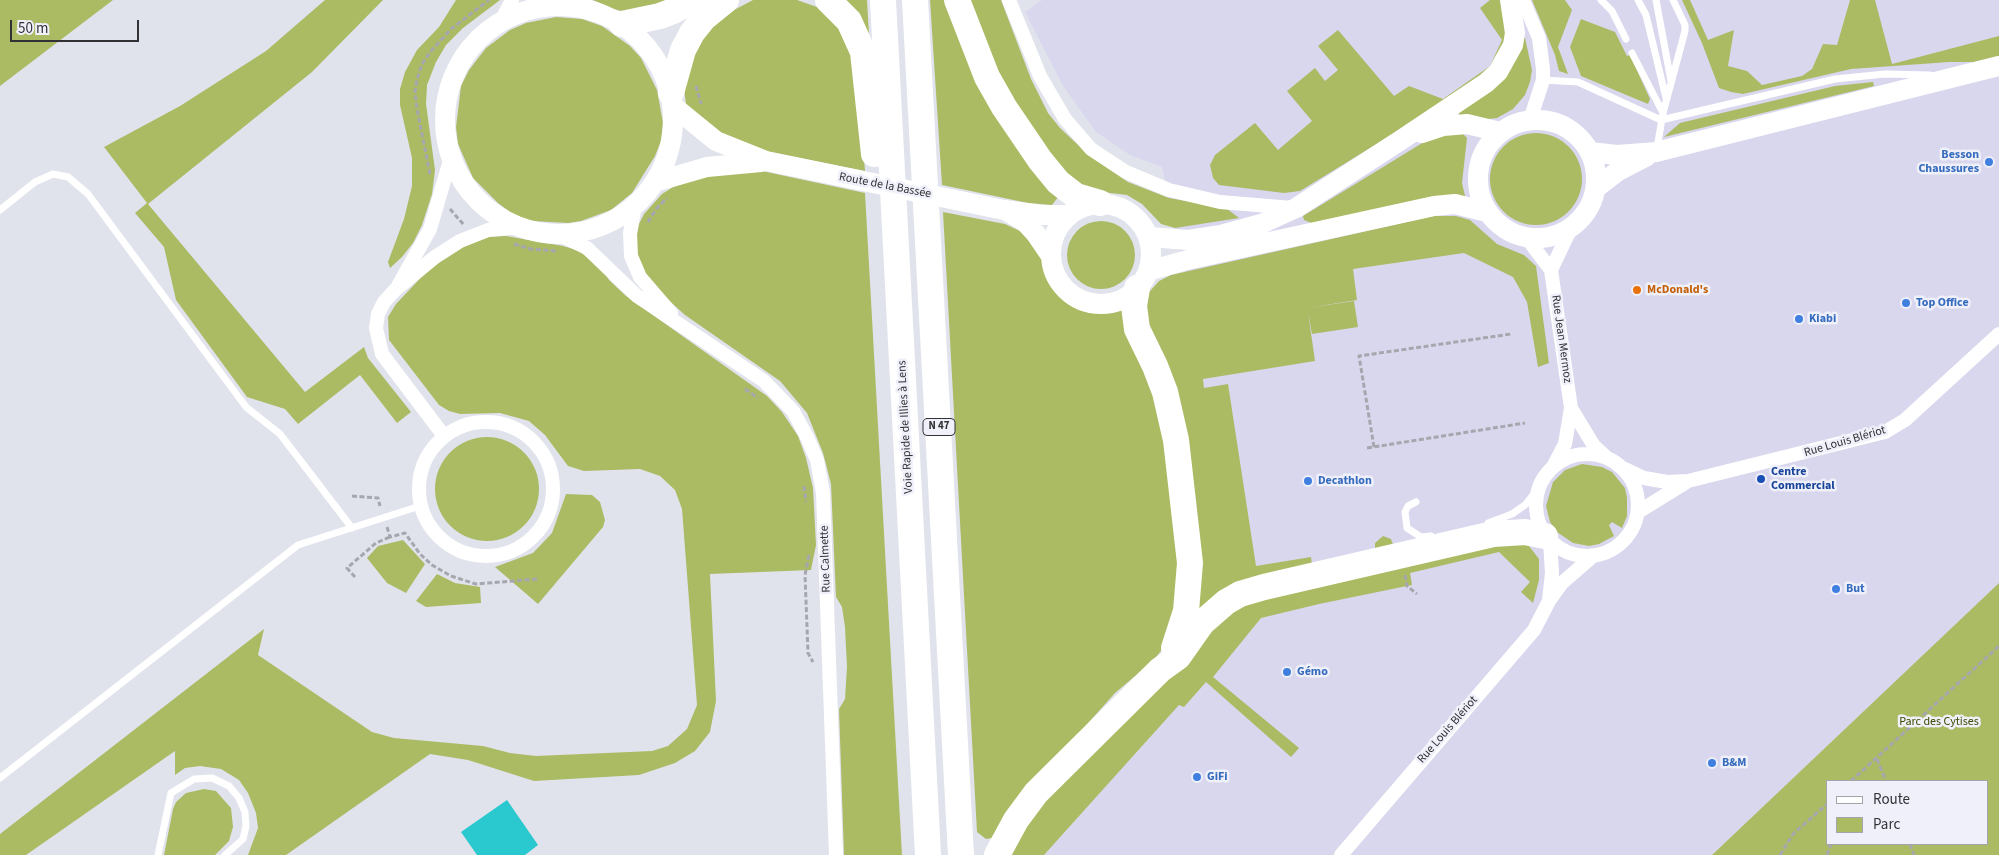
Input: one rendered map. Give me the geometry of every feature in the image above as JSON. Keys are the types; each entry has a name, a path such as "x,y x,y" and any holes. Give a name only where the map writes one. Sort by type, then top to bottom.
{"highway":[{"path":"622,24 673,12 692,0"},
{"path":"672,100 682,50 704,18 726,0"},
{"path":"828,0 849,22 863,52 881,227 898,262"},
{"name":"Voie Rapide de Illies à Lens","path":"883,0 928,855"},
{"name":"N 47","path":"916,0 961,855"},
{"path":"957,0 987,76 1004,107 1040,160 1058,182 1076,196 1100,203"},
{"path":"1143,279 1134,306 1137,329 1155,366 1172,418 1190,564 1186,611 1178,639 1160,670"},
{"path":"997,855 1016,820 1036,793 1160,670 1178,657 1202,623 1240,594 1408,541 1507,532 1525,532 1547,538"}],"street":[{"path":"501,21 512,0"},
{"path":"1009,0 1040,76 1065,119 1092,149 1126,172 1169,190 1220,202 1296,208"},
{"path":"1149,237 1188,240 1221,235 1261,224 1296,208 1401,140 1486,83 1498,72 1513,45 1515,33 1510,0"},
{"path":"1523,0 1539,38 1543,80 1530,120"},
{"path":"444,436 382,354 377,342 378,314 384,302 396,289 435,257 472,235 488,230 515,235 560,243 578,232 598,227 618,218 635,206 655,182 671,146 672,100 655,57 637,36 622,24 572,3 535,8 501,21 487,31 465,55 450,88 445,121 451,157 463,181 482,204 515,235"},
{"path":"1590,152 1618,154 1656,152 1999,66"},
{"name":"Route de la Bassée","path":"672,100 716,141 766,161 1004,210 1042,215 1069,215"},
{"path":"1530,120 1548,120 1565,126 1580,137 1590,152 1596,169 1596,188 1592,203 1583,217 1571,228 1557,235 1542,238 1526,238 1498,224 1487,212 1480,196 1478,178 1484,153 1500,132 1514,124 1530,120"},
{"path":"1401,140 1443,126 1467,124 1500,132"},
{"path":"1596,188 1618,170 1656,152"},
{"path":"396,289 430,229 451,157"},
{"name":"Route de la Bassée","path":"655,182 707,167 766,161"},
{"path":"1143,279 1152,254 1149,237 1141,223 1130,212 1116,206 1100,203 1084,206 1069,215 1058,227 1052,241 1051,256 1054,271 1062,285 1073,295 1087,302 1102,304 1118,301 1143,279 1187,260 1434,206 1455,204 1487,212"},
{"name":"Rue Calmette","path":"635,206 630,234 631,256 640,277 682,325"},
{"name":"Route de la Bassée","path":"1004,210 1025,222 1051,256"},
{"path":"1551,270 1571,228"},
{"name":"Rue Jean Mermoz","path":"1526,238 1551,270 1571,408 1565,444 1554,466"},
{"name":"Rue Calmette","path":"560,243 588,248 637,296 764,381 793,412 817,460 825,518 836,855"},
{"name":"Rue Louis Blériot","path":"1623,468 1644,478 1667,482 1688,481 1885,432 1905,420 1999,334"},
{"name":"Rue Jean Mermoz","path":"1571,408 1594,446 1610,460"},
{"path":"478,422 500,423 522,432 540,448 552,474 553,492 548,516 539,532 521,547 506,554 489,557 466,554 445,544 429,526 420,506 418,483 424,460 444,436 455,429 478,422"},
{"path":"1580,455 1595,455 1610,460 1623,468 1632,481 1637,495 1638,512 1633,528 1623,542 1609,552 1593,556 1576,556 1561,550 1547,538 1539,524 1535,506 1538,489 1544,476 1566,458 1580,455"},
{"name":"Rue Louis Blériot","path":"1638,512 1688,481"},
{"name":"Rue Louis Blériot","path":"1547,538 1552,573 1549,601"},
{"name":"Rue Louis Blériot","path":"1341,855 1534,630 1549,601 1562,583 1593,556"}],"lane":[{"path":"1601,0 1612,11 1626,39"},
{"path":"1638,0 1646,15 1666,100"},
{"path":"1656,0 1671,83"},
{"path":"1656,152 1666,100 1685,31 1685,25 1673,0"},
{"path":"1632,53 1662,117"},
{"path":"1543,80 1578,82 1662,117 1834,79 1885,74 1960,76"},
{"path":"0,210 35,182 52,174 68,177 88,194 246,407 280,434 352,528"},
{"path":"1484,524 1512,514 1525,504 1538,489"},
{"path":"1416,502 1408,506 1405,512 1408,541 1421,537 1435,536"},
{"path":"0,778 298,545 420,506"},
{"path":"158,855 171,793 194,779 212,778 229,786 240,798 245,812 246,826 243,839 226,855"}],"path":[{"path":"472,235 440,198 431,184 415,92 422,64 431,51 452,29 489,0"},
{"path":"695,83 700,102 704,107"},
{"path":"515,235 531,249 560,243"},
{"path":"1374,447 1359,356 1511,334"},
{"path":"744,388 760,400"},
{"path":"1367,448 1524,423"},
{"path":"804,484 808,512"},
{"path":"352,496 378,498 390,537"},
{"path":"356,577 347,568 376,543 405,533 420,554 432,565 451,576 476,584 538,579"},
{"path":"810,550 805,575 808,653 815,666"},
{"path":"1853,780 1999,646"},
{"path":"1877,758 1886,780"},
{"path":"1780,855 1793,834 1826,805"}],"shaded area":[{"path":"1042,0 1999,0 1999,583 1712,855 1044,855 1205,675 1204,388 1201,345 1162,167 1130,155 1096,132 1063,86 1025,12"}],"green space":[{"path":"0,0 113,0 0,86"},
{"path":"325,0 383,0 312,72 148,204 305,392 364,347 368,358 411,412 397,423 360,375 298,424 285,409 247,397 176,300 164,247 135,213 147,203 104,147 180,106 266,51"},
{"path":"456,0 500,0 463,28 446,45 436,62 427,85 426,104 435,170 432,194 422,225 413,243 390,268 388,262 404,219 412,186 412,158 400,105 400,89 405,72 417,50 439,27"},
{"path":"593,0 682,0 632,14"},
{"path":"753,0 797,0 817,7 837,26 851,53 858,87 865,171 765,151 718,135 686,104 683,81 699,45 710,29 734,10"},
{"path":"840,0 867,0 869,34"},
{"path":"930,0 950,0 1059,196 1052,205 1028,203 942,185"},
{"path":"963,0 1001,0 1031,79 1048,113 1060,128 1091,157 1128,182 1169,198 1226,208 1239,218 1175,228 1161,224 1142,204 1127,195 1102,192 1073,183 1009,104"},
{"path":"1490,0 1504,0 1507,31 1504,48 1481,80 1300,191 1284,193 1219,185 1213,178 1210,165 1215,155 1255,123 1278,150 1312,121 1287,91 1315,68 1325,81 1338,70 1318,46 1338,30 1394,96 1409,86 1443,99 1490,66 1502,40 1480,8"},
{"path":"1532,0 1565,0 1572,10 1558,47 1568,74 1559,71 1555,55"},
{"path":"1682,0 1690,0 1708,40 1734,30 1728,66 1747,71 1762,85 1802,76 1812,69 1823,44 1837,45 1850,0 1875,0 1892,64 1999,36 1999,56 1974,62 1851,69 1743,94 1731,92 1719,88 1702,43"},
{"path":"556,17 582,19 602,26 630,46 641,58 657,90 663,123 661,141 655,156 632,193 611,210 581,221 568,223 532,221 514,215 498,203 473,178 458,144 456,127 461,86 469,70 486,48 510,30 526,23"},
{"path":"1581,19 1615,32 1627,56 1630,55 1650,99 1648,104 1581,76 1570,47"},
{"path":"1525,38 1532,70 1525,95 1513,109 1497,118 1481,120 1460,116 1458,111 1502,81 1519,54 1520,39"},
{"path":"1873,82 1874,86 1664,137 1680,123 1835,86"},
{"path":"1536,133 1554,137 1569,146 1578,161 1582,179 1578,197 1569,212 1554,221 1536,225 1518,221 1503,212 1494,197 1490,179 1494,161 1503,146 1518,137"},
{"path":"1437,134 1463,134 1467,138 1462,183 1464,199 1314,224 1304,220 1303,216"},
{"path":"762,171 865,193 902,855 844,855 839,709 845,699 847,667 845,627 842,607 836,597 831,484 823,453 807,413 780,381 685,315 664,296 646,274 638,259 636,240 639,224 644,214 662,194 673,187 705,175"},
{"path":"943,212 1005,224 1022,232 1042,257 1047,276 1056,292 1085,311 1098,313 1126,308 1159,393 1184,565 1169,640 1154,660 1115,693 1041,776 999,837 986,839 977,832"},
{"path":"1434,216 1456,216 1470,220 1497,244 1524,255 1536,266 1549,363 1538,367 1527,302 1513,277 1464,253 1353,269 1357,300 1307,308 1354,301 1358,327 1312,334 1308,312 1315,361 1203,379 1204,388 1228,384 1256,566 1311,557 1312,565 1375,552 1375,543 1383,536 1391,539 1395,550 1204,612 1194,606 1141,301 1159,281 1171,275"},
{"path":"1101,221 1114,224 1125,231 1132,242 1135,255 1132,268 1125,279 1114,286 1101,289 1088,286 1077,279 1070,268 1067,255 1070,242 1077,231 1088,224"},
{"path":"506,236 563,246 577,250 589,258 602,268 609,280 626,296 767,396 782,412 798,436 806,458 813,488 816,545 811,570 710,574 716,701 710,732 695,751 675,763 639,775 534,781 468,760 430,754 286,855 248,855 258,828 256,813 248,793 239,780 221,769 200,766 185,768 175,775 175,751 26,855 0,855 0,834 264,629 258,655 372,732 394,738 483,746 510,753 536,756 652,751 668,746 687,729 697,705 682,509 675,490 660,476 640,469 584,471 568,466 545,435 529,421 500,413 460,414 449,411 439,405 389,340 388,317 396,304 429,269 451,252 488,237"},
{"path":"487,437 507,441 524,452 535,469 539,489 535,509 524,526 507,537 487,541 467,537 450,526 439,509 435,489 439,469 450,452 467,441"},
{"path":"1582,464 1602,467 1612,472 1625,488 1627,498 1627,516 1622,528 1612,522 1609,525 1614,536 1599,544 1589,546 1573,543 1557,532 1550,522 1546,506 1553,482 1565,470"},
{"path":"566,494 592,495 600,502 605,520 603,527 538,604 495,567 533,553 552,533"},
{"path":"403,540 425,564 406,593 387,583 367,558 378,546"},
{"path":"1519,543 1529,546 1539,559 1539,580 1533,603 1521,592 1530,582 1499,552 1410,573 1412,585 1261,618 1213,677 1299,748 1291,757 1206,682 1184,707 1179,705 1044,855 1010,855 1030,821 1055,786 1228,608 1503,544"},
{"path":"437,574 455,583 480,587 481,603 426,607 416,601"},
{"name":"Parc des Cytises","path":"1999,583 1999,855 1712,855"},
{"path":"204,789 216,791 231,808 233,827 229,841 215,855 164,855 176,802 186,793"}],"water":[{"path":"507,800 538,845 525,855 477,855 461,832"}],"place":[{"name":"Besson Chaussures","path":"1989,162"},
{"name":"McDonald's","path":"1637,290"},
{"name":"Top Office","path":"1906,303"},
{"name":"Kiabi","path":"1799,319"},
{"name":"Centre Commercial","path":"1761,479"},
{"name":"Decathlon","path":"1308,481"},
{"name":"But","path":"1836,589"},
{"name":"Gémo","path":"1287,672"},
{"name":"B&M","path":"1712,763"},
{"name":"GiFi","path":"1197,777"}]}
